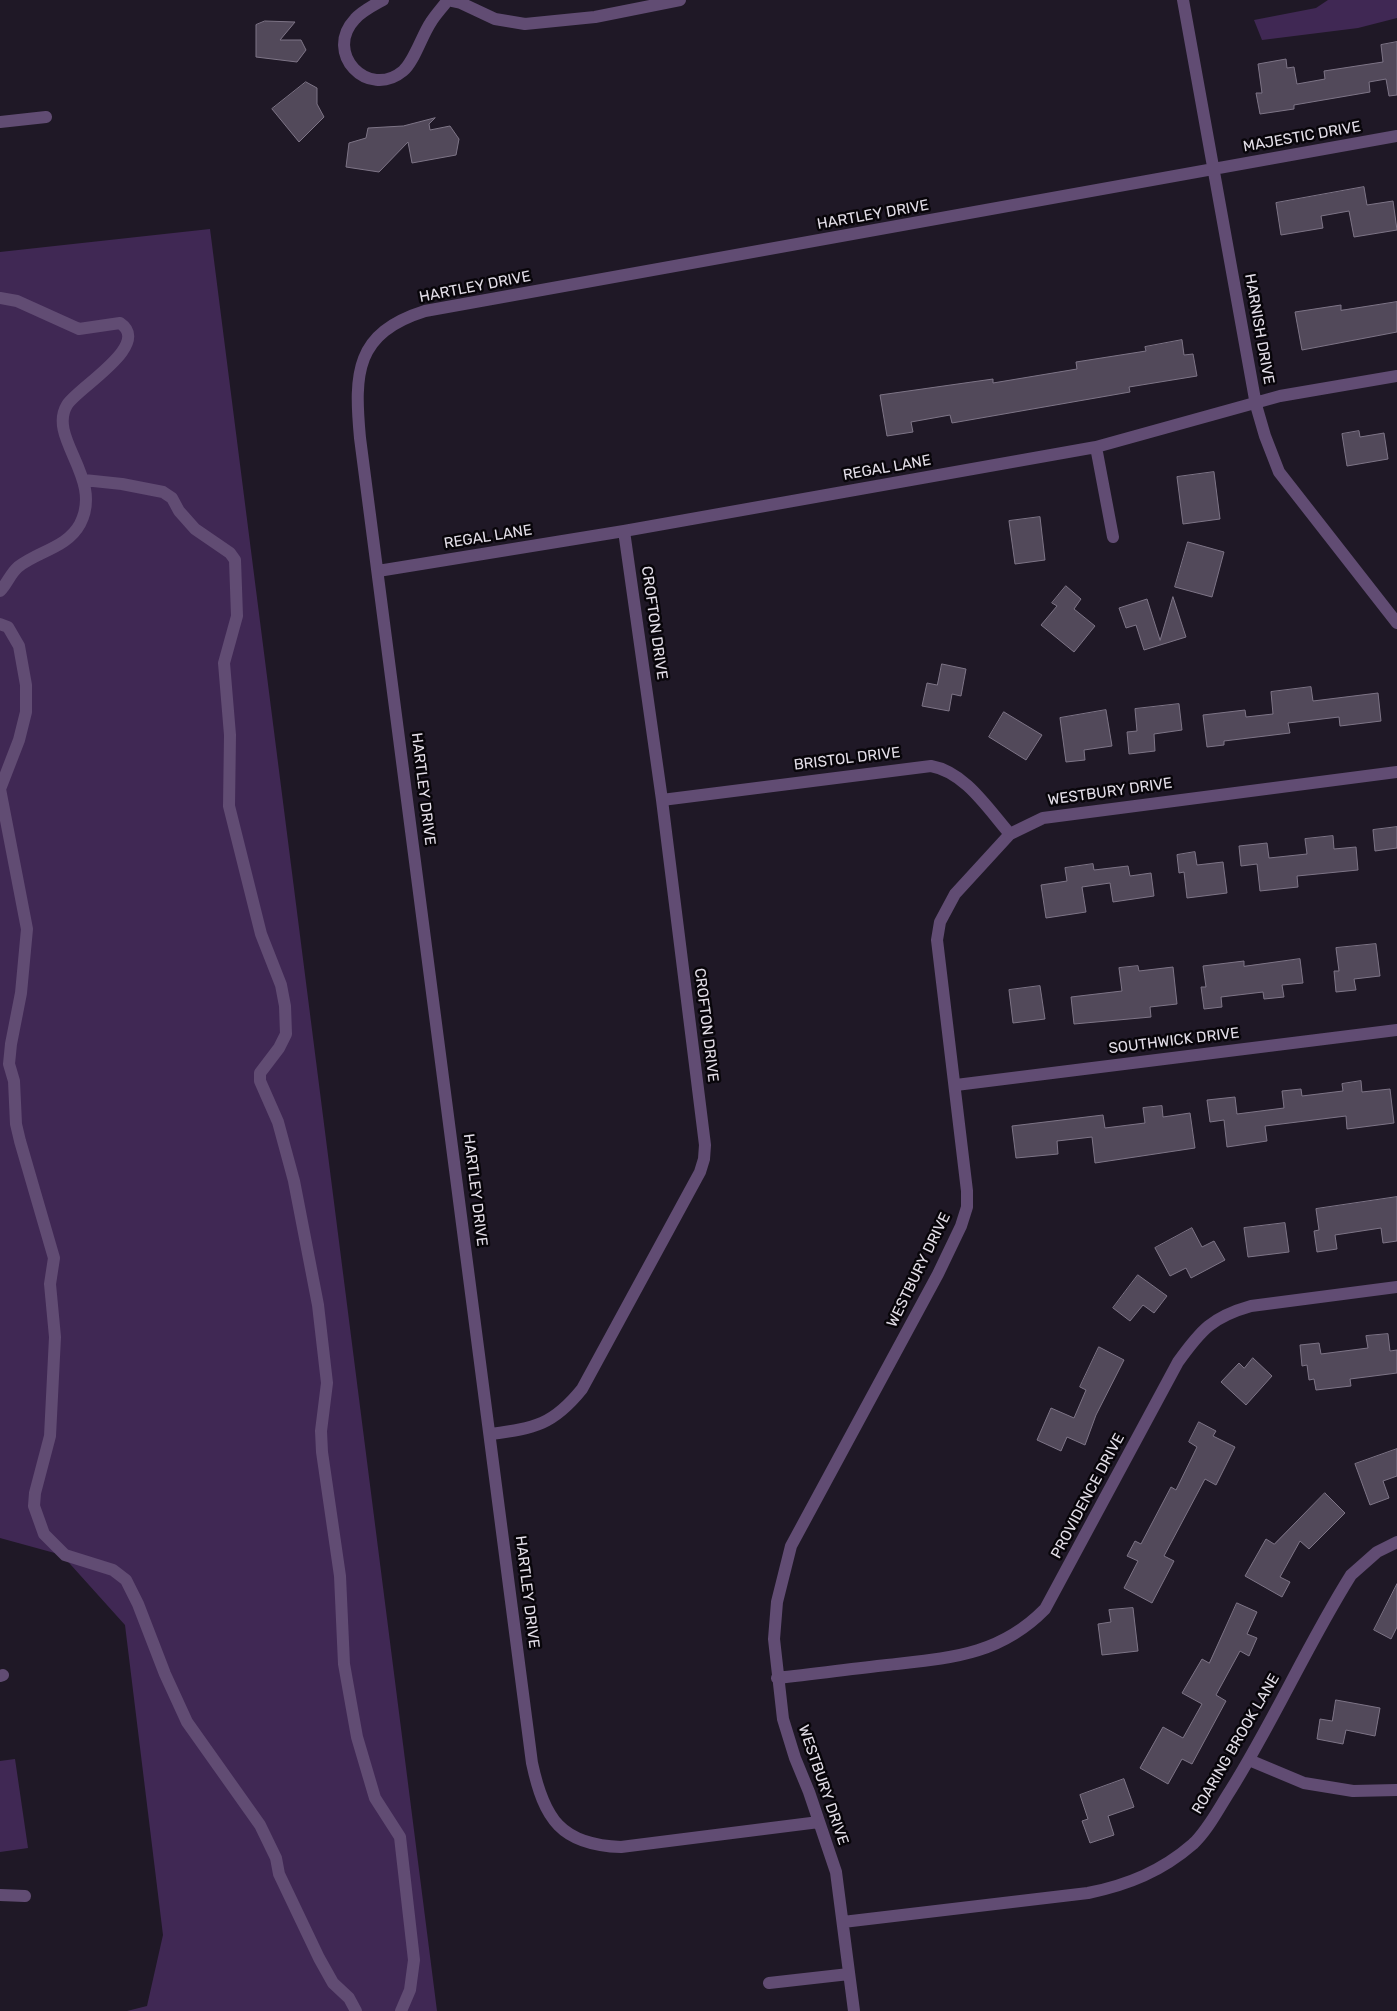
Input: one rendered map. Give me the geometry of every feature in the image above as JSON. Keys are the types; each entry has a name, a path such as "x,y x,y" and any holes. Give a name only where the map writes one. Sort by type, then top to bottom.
{"street":[{"path":"383,0 355,18 347,30 344,44 345,57 350,67 359,74 373,80 391,79 404,70 431,22 447,0 461,3 495,19 525,24 546,24 680,0"},
{"name":"HARNISH DRIVE","path":"1183,0 1256,405 1265,436 1279,472 1397,623"},
{"path":"0,122 46,117"},
{"name":"MAJESTIC DRIVE","path":"1213,170 1397,136"},
{"name":"HARTLEY DRIVE","path":"819,1822 621,1847 587,1843 571,1837 557,1824 546,1807 537,1787 532,1763 356,395 364,358 381,334 406,318 426,312 1213,170"},
{"path":"0,298 17,301 79,329 88,330 114,323 120,324 127,329 128,334 121,356 74,395 64,410 64,430 84,480 86,509 73,533 66,541 18,567 0,591"},
{"name":"REGAL LANE","path":"378,571 624,531 1096,447 1229,409 1256,405 1280,396 1397,376"},
{"path":"1096,447 1112,537"},
{"path":"84,480 122,484 163,492 172,498 179,511 195,529 230,553 235,560 237,616 224,663 230,734 229,806 261,934 281,985 286,1023 282,1043 260,1073 260,1081 278,1122 294,1181 318,1305 327,1383 321,1431 322,1452 340,1576 344,1664 357,1737 375,1798 400,1837 414,1960 410,1990 401,2011"},
{"name":"CROFTON DRIVE","path":"491,1434 550,1421 566,1409 582,1389 700,1172 704,1160 705,1145 662,800 624,531"},
{"path":"0,624 8,627 19,646 26,685 26,712 19,740 0,789 9,845 25,912 26,930 21,993 9,1064 14,1081 16,1124 54,1258 50,1284 55,1337 50,1436 34,1493 34,1506 44,1534 59,1550 82,1561 113,1570 126,1580 138,1604 164,1674 187,1722 260,1825 276,1858 279,1874 319,1958 333,1983 349,1998 356,2011"},
{"name":"BRISTOL DRIVE","path":"662,800 931,766 951,772 961,780 1010,834"},
{"name":"WESTBURY DRIVE","path":"854,2011 836,1872 795,1758 783,1718 774,1639 777,1602 791,1546 938,1274 961,1226 967,1207 956,1085 937,940 940,922 955,894 1010,834 1043,818 1067,813 1397,772"},
{"name":"SOUTHWICK DRIVE","path":"956,1085 1397,1030"},
{"name":"PROVIDENCE DRIVE","path":"777,1678 964,1656 1006,1640 1029,1626 1045,1609 1178,1362 1199,1332 1231,1312 1252,1306 1397,1287"},
{"name":"ROARING BROOK LANE","path":"843,1922 1088,1893 1127,1883 1162,1868 1195,1842 1249,1760 1351,1575 1377,1552 1397,1542"},
{"path":"1249,1760 1304,1784 1353,1791 1397,1790"},
{"path":"0,1895 25,1896"},
{"path":"769,1983 850,1974"}],"shaded area":[{"path":"1328,0 1397,0 1397,18 1358,28 1262,40 1254,20 1316,8"},
{"path":"210,229 437,2011 127,2011 147,2006 163,1935 125,1625 62,1555 0,1538 0,252"},
{"path":"15,1759 28,1848 0,1852 0,1761"}],"building":[{"path":"265,21 295,22 280,40 301,40 306,50 297,62 256,57 256,25"},
{"path":"1397,42 1397,95 1389,96 1386,79 1369,82 1370,92 1294,105 1294,109 1260,114 1256,93 1262,93 1258,64 1286,59 1287,68 1294,67 1297,84 1325,79 1324,71 1383,62 1381,45"},
{"path":"306,82 317,88 317,104 324,117 299,142 272,109"},
{"path":"435,118 429,124 430,130 450,126 459,139 456,155 412,163 408,142 379,172 346,167 349,143 366,138 368,128 403,126"},
{"path":"1364,187 1367,205 1393,201 1397,230 1354,237 1349,211 1321,216 1323,228 1281,235 1276,203"},
{"path":"1397,302 1397,332 1302,350 1295,312 1341,305 1341,310"},
{"path":"1182,340 1184,355 1193,354 1197,376 1129,387 1130,392 952,423 950,415 911,422 913,432 887,436 880,395 993,379 993,383 1077,369 1076,362 1146,351 1145,347"},
{"path":"1359,431 1360,437 1384,433 1388,459 1347,466 1342,434"},
{"path":"1214,472 1220,519 1183,524 1177,477"},
{"path":"1040,517 1045,560 1015,564 1009,521"},
{"path":"1188,542 1224,552 1212,597 1175,587"},
{"path":"1066,586 1081,599 1074,609 1095,626 1074,652 1041,625 1057,606 1052,603"},
{"path":"1173,597 1186,637 1144,650 1136,625 1126,628 1119,608 1147,599 1160,640"},
{"path":"942,664 966,669 961,696 952,694 949,711 922,706 927,683 937,685"},
{"path":"1311,687 1313,701 1378,693 1381,721 1340,726 1339,717 1288,723 1290,733 1224,741 1224,745 1207,747 1203,715 1245,710 1246,717 1273,714 1271,692"},
{"path":"1179,704 1182,730 1154,734 1155,751 1129,754 1127,732 1137,731 1135,709"},
{"path":"1106,710 1112,746 1084,750 1085,760 1066,762 1060,718"},
{"path":"1004,712 1042,735 1026,760 989,737"},
{"path":"1397,827 1397,848 1375,851 1373,830"},
{"path":"1333,836 1334,849 1356,847 1358,870 1297,876 1298,887 1260,891 1257,864 1241,866 1239,846 1267,843 1269,858 1307,854 1305,839"},
{"path":"1195,852 1197,865 1223,862 1227,893 1187,898 1184,872 1179,873 1177,855"},
{"path":"1093,864 1094,870 1128,866 1130,876 1151,873 1154,896 1113,902 1110,883 1082,887 1086,912 1046,918 1041,885 1067,881 1065,868"},
{"path":"1376,944 1380,976 1354,979 1356,990 1336,992 1334,971 1339,971 1336,948"},
{"path":"1300,959 1303,983 1282,985 1284,997 1264,999 1263,992 1221,997 1222,1007 1204,1009 1201,987 1206,987 1203,966 1244,961 1244,966"},
{"path":"1138,966 1139,971 1173,967 1177,1004 1150,1007 1151,1017 1074,1024 1071,997 1122,991 1119,968"},
{"path":"1040,986 1045,1019 1013,1023 1009,990"},
{"path":"1361,1081 1362,1092 1390,1089 1394,1123 1347,1129 1346,1116 1265,1126 1267,1141 1227,1147 1224,1120 1210,1122 1207,1100 1235,1097 1237,1114 1284,1108 1282,1091 1301,1089 1302,1096 1343,1091 1342,1084"},
{"path":"1162,1106 1163,1117 1190,1113 1195,1148 1095,1163 1092,1137 1057,1141 1058,1154 1016,1158 1012,1126 1103,1115 1105,1128 1145,1123 1143,1108"},
{"path":"1397,1197 1397,1241 1383,1243 1381,1228 1335,1235 1337,1249 1317,1252 1314,1231 1319,1230 1316,1209"},
{"path":"1285,1223 1289,1252 1248,1257 1244,1228"},
{"path":"1192,1228 1202,1247 1214,1241 1225,1260 1191,1278 1186,1268 1170,1276 1155,1248"},
{"path":"1138,1275 1167,1296 1154,1313 1143,1305 1130,1321 1113,1308"},
{"path":"1388,1334 1390,1351 1397,1350 1397,1373 1350,1379 1351,1386 1316,1390 1314,1379 1309,1380 1307,1365 1302,1366 1300,1345 1319,1343 1321,1354 1368,1348 1366,1336"},
{"path":"1099,1347 1124,1360 1096,1415 1085,1445 1067,1437 1061,1451 1037,1440 1051,1408 1074,1418 1086,1390 1080,1387"},
{"path":"1253,1358 1272,1376 1246,1405 1221,1382 1239,1363 1244,1368"},
{"path":"1199,1422 1216,1431 1213,1436 1235,1447 1216,1485 1205,1479 1164,1556 1174,1561 1152,1603 1124,1588 1138,1561 1127,1556 1135,1541 1141,1544 1171,1487 1176,1490 1197,1447 1189,1442"},
{"path":"1397,1449 1397,1476 1383,1481 1389,1498 1370,1505 1355,1464"},
{"path":"1325,1493 1345,1513 1309,1549 1300,1541 1280,1577 1290,1582 1282,1597 1245,1576 1266,1539 1274,1544"},
{"path":"1397,1584 1397,1627 1391,1639 1374,1630"},
{"path":"1237,1603 1257,1612 1247,1634 1257,1638 1249,1656 1240,1651 1216,1695 1226,1701 1192,1764 1182,1759 1168,1784 1140,1768 1163,1727 1183,1738 1202,1704 1182,1693 1202,1659 1209,1663"},
{"path":"1133,1608 1138,1651 1102,1655 1098,1624 1111,1622 1109,1610"},
{"path":"1336,1700 1380,1708 1375,1736 1346,1730 1343,1744 1317,1739 1320,1719 1332,1721"},
{"path":"1124,1779 1134,1807 1108,1816 1114,1835 1090,1843 1082,1821 1088,1819 1080,1795"}]}
